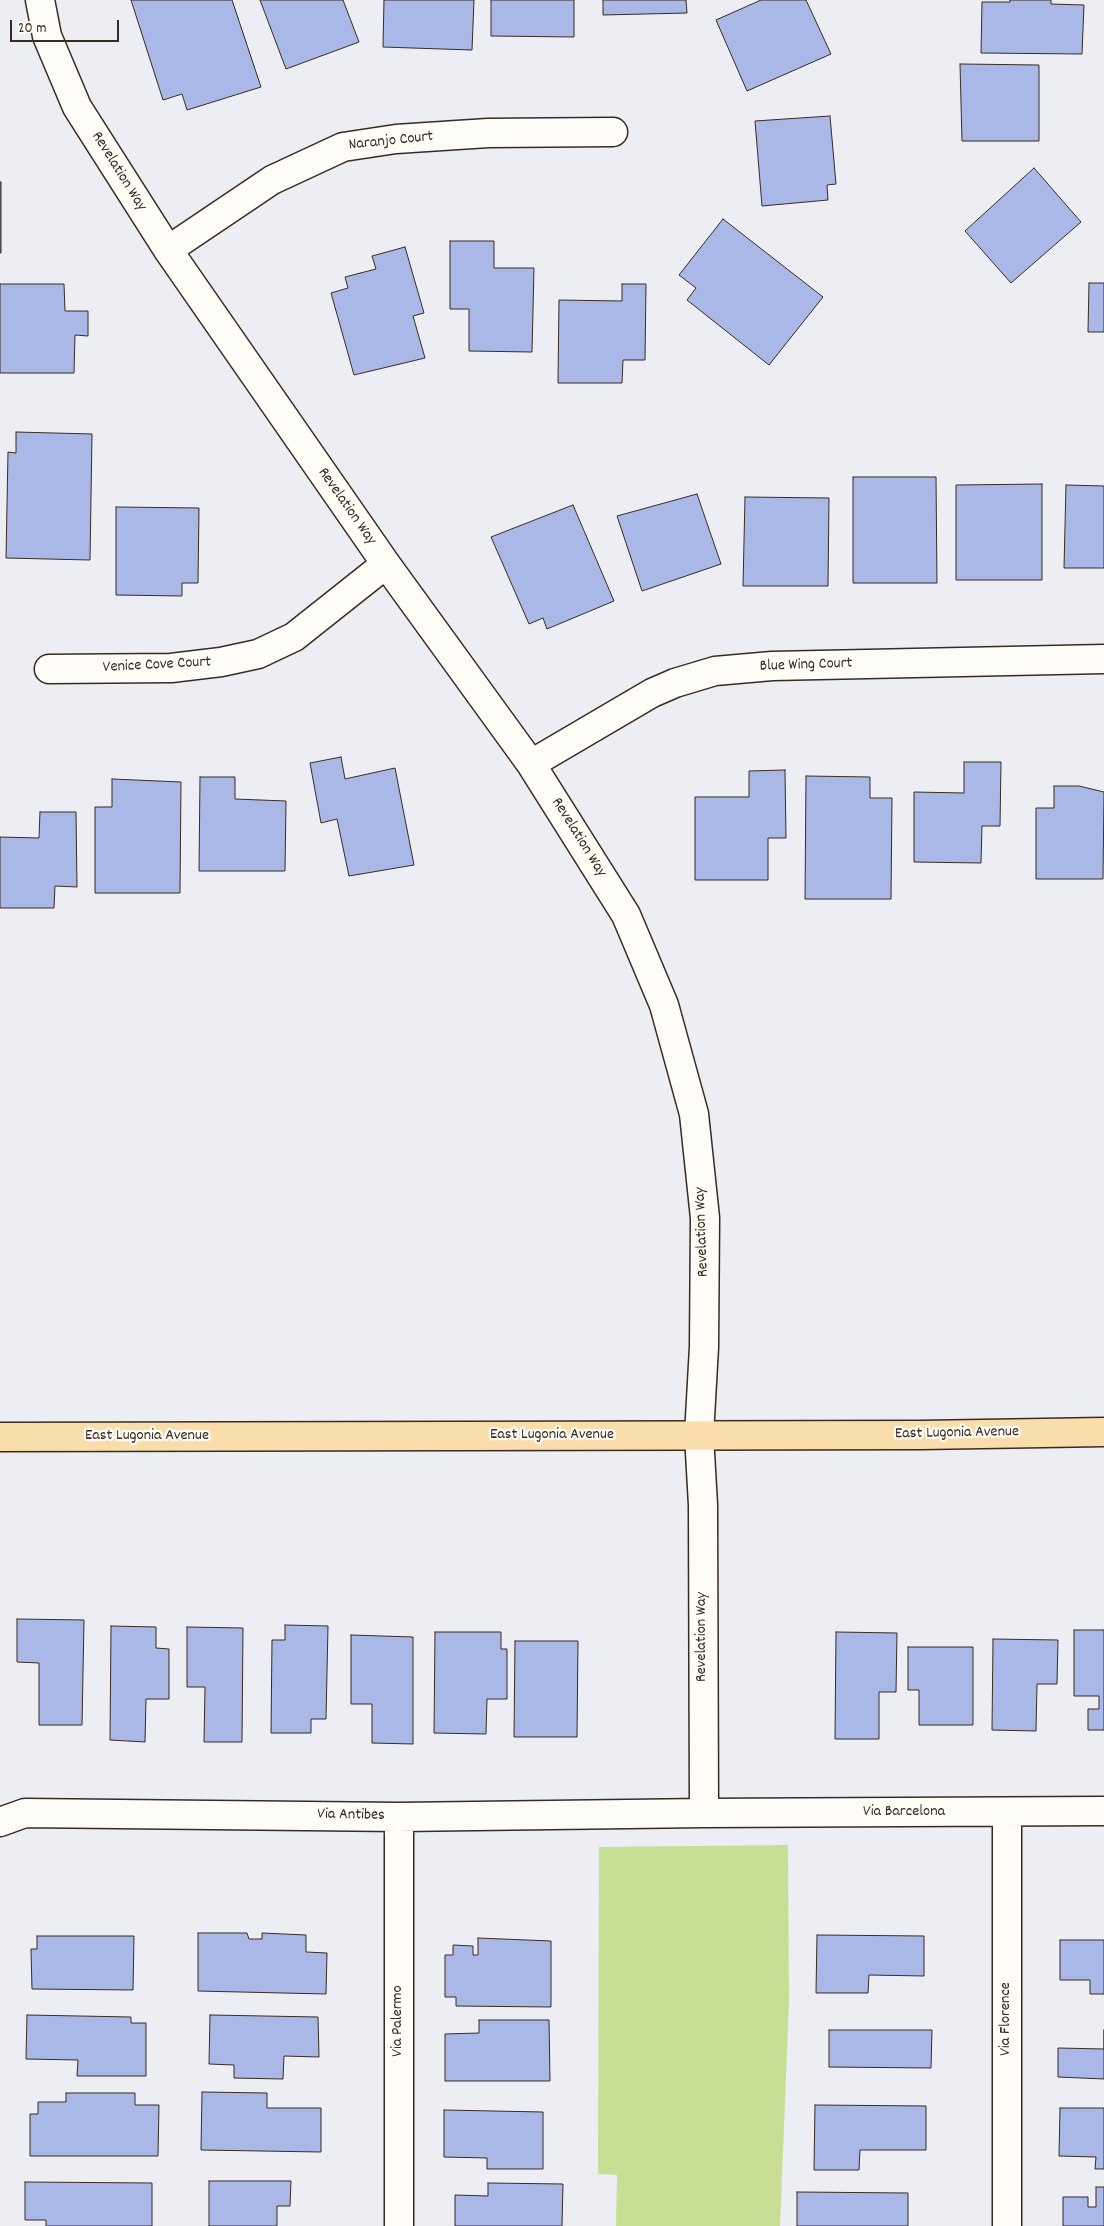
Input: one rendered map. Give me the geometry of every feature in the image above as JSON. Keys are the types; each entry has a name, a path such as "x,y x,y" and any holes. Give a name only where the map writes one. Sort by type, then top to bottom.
{"main road":[{"name":"East Lugonia Avenue","path":"0,1437 1104,1432"}],"street":[{"name":"Revelation Way","path":"40,0 47,36 77,107 168,250 386,564 531,764 626,916 664,1005 694,1114 705,1218 704,1347 699,1435 703,1505 704,1813"},
{"name":"Naranjo Court","path":"168,250 272,180 343,147 396,139 479,134 613,132"},
{"name":"Venice Cove Court","path":"49,669 171,668 221,662 258,654 294,637 386,564"},
{"name":"Blue Wing Court","path":"531,764 652,693 675,683 715,671 772,666 1104,659"},
{"name":"Via Barcelona","path":"704,1813 1007,1813 1104,1811"},
{"name":"Via Antibes","path":"0,1822 25,1813 399,1817 704,1813"},
{"name":"Via Florence","path":"1007,1813 1007,2226"},
{"name":"Via Palermo","path":"399,1817 399,2226"}],"green space":[{"path":"788,1845 789,2002 780,2226 616,2226 617,2175 598,2174 599,1847"}],"building":[{"path":"131,0 232,0 261,87 187,110 182,94 163,100"},
{"path":"260,0 343,0 359,42 286,69"},
{"path":"384,0 474,0 472,50 383,47"},
{"path":"491,0 574,0 574,37 491,36"},
{"path":"603,0 686,0 687,13 603,15"},
{"path":"761,0 806,0 831,54 747,91 716,20"},
{"path":"1010,0 1051,0 1051,4 1084,5 1082,54 981,53 982,2 1010,2"},
{"path":"960,64 1039,65 1039,141 962,141"},
{"path":"830,116 836,184 827,185 828,200 762,206 755,121"},
{"path":"1034,168 1081,222 1011,283 965,231"},
{"path":"1,182 1,253 0,253"},
{"path":"723,219 823,297 769,365 687,300 696,288 679,275"},
{"path":"450,241 494,241 494,268 534,268 532,352 469,351 469,309 450,309"},
{"path":"405,247 424,313 413,316 425,358 354,375 331,293 348,288 345,277 376,269 372,256"},
{"path":"1089,283 1104,283 1104,332 1088,332"},
{"path":"0,284 64,284 65,311 88,311 88,336 75,335 74,373 0,373"},
{"path":"622,284 646,284 645,360 623,360 622,383 558,383 559,300 622,301"},
{"path":"16,432 92,434 90,560 6,558 8,452 16,453"},
{"path":"853,477 936,477 937,583 853,583"},
{"path":"1042,484 1042,580 956,580 956,485"},
{"path":"1066,485 1104,486 1104,568 1064,568"},
{"path":"697,494 721,564 642,591 617,516"},
{"path":"745,497 829,498 828,586 743,586"},
{"path":"573,505 614,601 547,629 543,618 529,624 491,537"},
{"path":"116,507 199,508 198,583 182,583 182,596 116,595"},
{"path":"341,757 345,779 395,768 414,865 349,876 337,819 321,823 310,763"},
{"path":"964,762 1001,762 1000,826 982,826 981,863 914,862 914,792 964,793"},
{"path":"785,770 786,838 768,838 768,880 695,880 695,797 749,797 749,771"},
{"path":"806,776 870,777 870,798 892,798 891,899 805,899"},
{"path":"200,777 235,777 235,799 286,801 285,871 199,871"},
{"path":"112,779 181,782 180,893 95,893 95,807 112,807"},
{"path":"1054,786 1079,786 1104,792 1103,879 1036,879 1036,808 1054,808"},
{"path":"40,812 76,812 77,887 55,886 54,908 0,908 0,837 39,838"},
{"path":"17,1619 84,1620 82,1725 39,1725 39,1663 17,1662"},
{"path":"285,1625 328,1626 326,1719 311,1719 311,1733 271,1733 272,1640 285,1640"},
{"path":"111,1626 156,1627 156,1648 169,1649 169,1699 146,1699 145,1742 110,1740"},
{"path":"187,1627 243,1628 242,1742 204,1742 205,1687 187,1687"},
{"path":"1074,1630 1104,1630 1104,1730 1088,1730 1088,1709 1099,1709 1099,1696 1074,1696"},
{"path":"435,1632 501,1632 501,1649 507,1649 507,1699 487,1699 486,1734 434,1733"},
{"path":"836,1632 897,1633 896,1692 879,1692 879,1739 835,1739"},
{"path":"351,1635 413,1637 413,1744 372,1743 372,1704 351,1704"},
{"path":"993,1639 1058,1640 1057,1684 1037,1684 1036,1731 992,1730"},
{"path":"515,1641 578,1641 577,1737 514,1737"},
{"path":"908,1647 973,1647 973,1725 919,1725 919,1690 908,1690"},
{"path":"198,1933 247,1933 249,1939 262,1939 262,1933 306,1935 306,1952 327,1953 326,1994 198,1991"},
{"path":"817,1935 924,1936 924,1976 869,1975 868,1993 816,1993"},
{"path":"37,1936 134,1936 133,1990 32,1989 31,1949 37,1949"},
{"path":"478,1938 551,1941 551,2007 456,2006 456,1997 445,1997 445,1955 453,1955 453,1945 473,1946 473,1955 478,1955"},
{"path":"1060,1940 1104,1940 1104,1994 1090,1994 1090,1980 1060,1980"},
{"path":"27,2015 131,2017 131,2023 146,2023 146,2076 77,2076 78,2060 26,2059"},
{"path":"210,2015 318,2017 319,2057 284,2056 283,2079 234,2078 234,2065 209,2064"},
{"path":"479,2020 549,2020 550,2081 445,2081 445,2034 479,2033"},
{"path":"829,2030 932,2030 931,2068 829,2067"},
{"path":"1058,2048 1104,2049 1104,2079 1058,2077"},
{"path":"202,2092 267,2093 267,2108 321,2108 321,2152 201,2150"},
{"path":"66,2093 135,2093 135,2105 159,2105 158,2156 30,2156 30,2114 38,2114 38,2102 66,2102"},
{"path":"815,2105 926,2106 926,2150 860,2150 859,2170 814,2170"},
{"path":"1060,2108 1104,2108 1104,2169 1095,2169 1096,2157 1059,2156"},
{"path":"444,2110 543,2112 543,2169 487,2169 487,2158 444,2157"},
{"path":"209,2181 291,2181 290,2206 277,2206 277,2226 209,2226"},
{"path":"25,2182 152,2183 152,2226 46,2226 46,2220 25,2220"},
{"path":"488,2183 563,2184 562,2226 455,2226 455,2195 488,2196"},
{"path":"1096,2187 1104,2187 1104,2226 1063,2226 1063,2197 1088,2197 1088,2207 1096,2207"},
{"path":"797,2192 908,2193 908,2226 797,2226"}]}
